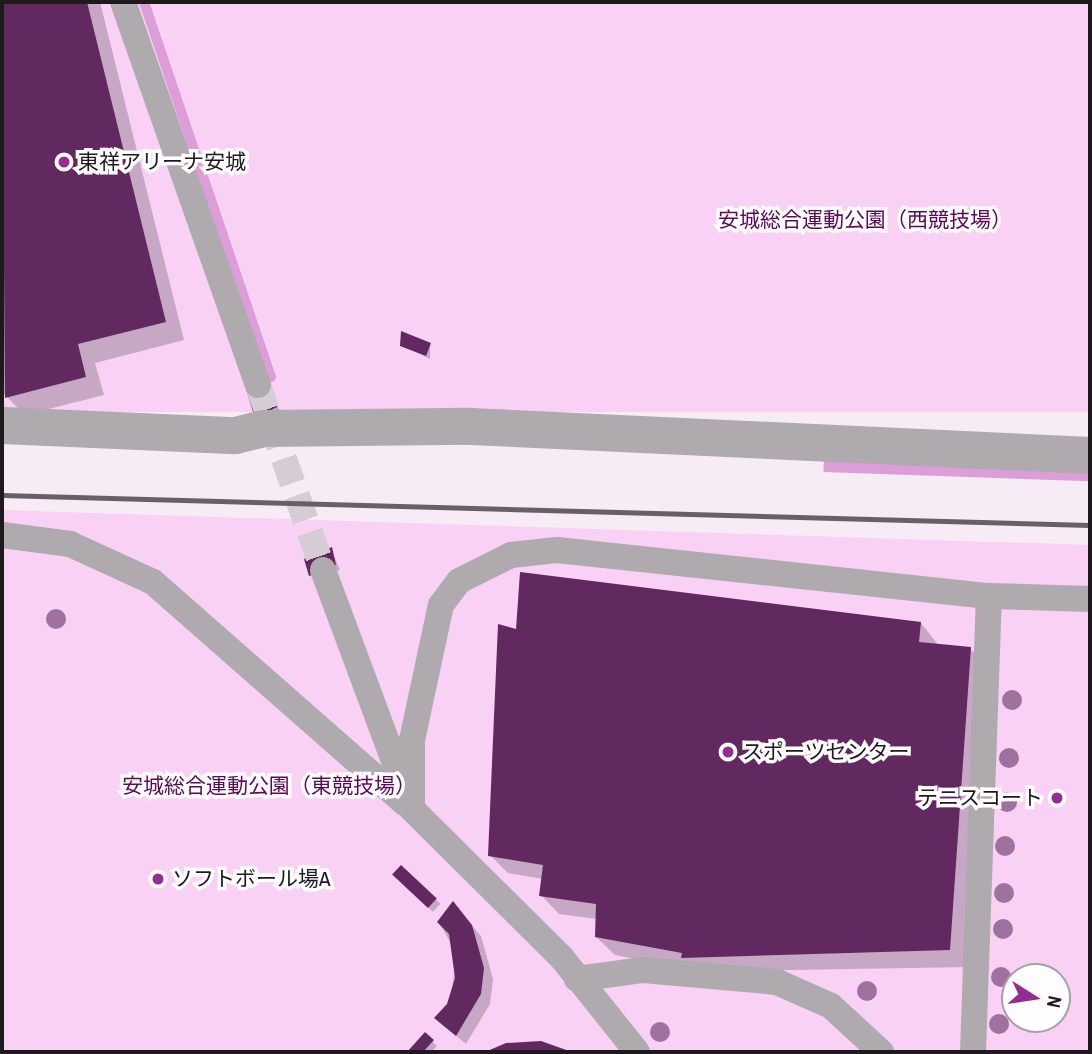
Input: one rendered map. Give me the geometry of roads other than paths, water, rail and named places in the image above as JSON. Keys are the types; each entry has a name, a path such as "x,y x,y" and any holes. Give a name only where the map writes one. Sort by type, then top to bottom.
{"street":[{"path":"123,2 258,385"},
{"path":"2,425 235,435 263,428 470,426 1090,456"},
{"path":"2,535 70,544 153,582 412,808 577,979 637,1052"},
{"path":"412,808 412,740 441,605 459,581 511,555 557,550 989,596 1090,599"},
{"path":"323,570 412,808"},
{"path":"974,1052 989,596"},
{"path":"577,979 667,970 777,982 831,1006 881,1052"}],"waterway":[{"path":"144,2 271,377"}],"tunnel":[{"path":"258,385 323,570"}],"railway":[{"path":"2,495 1090,525"}],"place":[{"name":"東祥アリーナ安城","path":"64,162"},
{"name":"スポーツセンター","path":"728,752"},
{"name":"テニスコート","path":"1057,798"},
{"name":"ソフトボール場A","path":"158,879"}],"park label":[{"name":"安城総合運動公園（西競技場）","path":"865,220"},
{"name":"安城総合運動公園（東競技場）","path":"269,786"}]}
